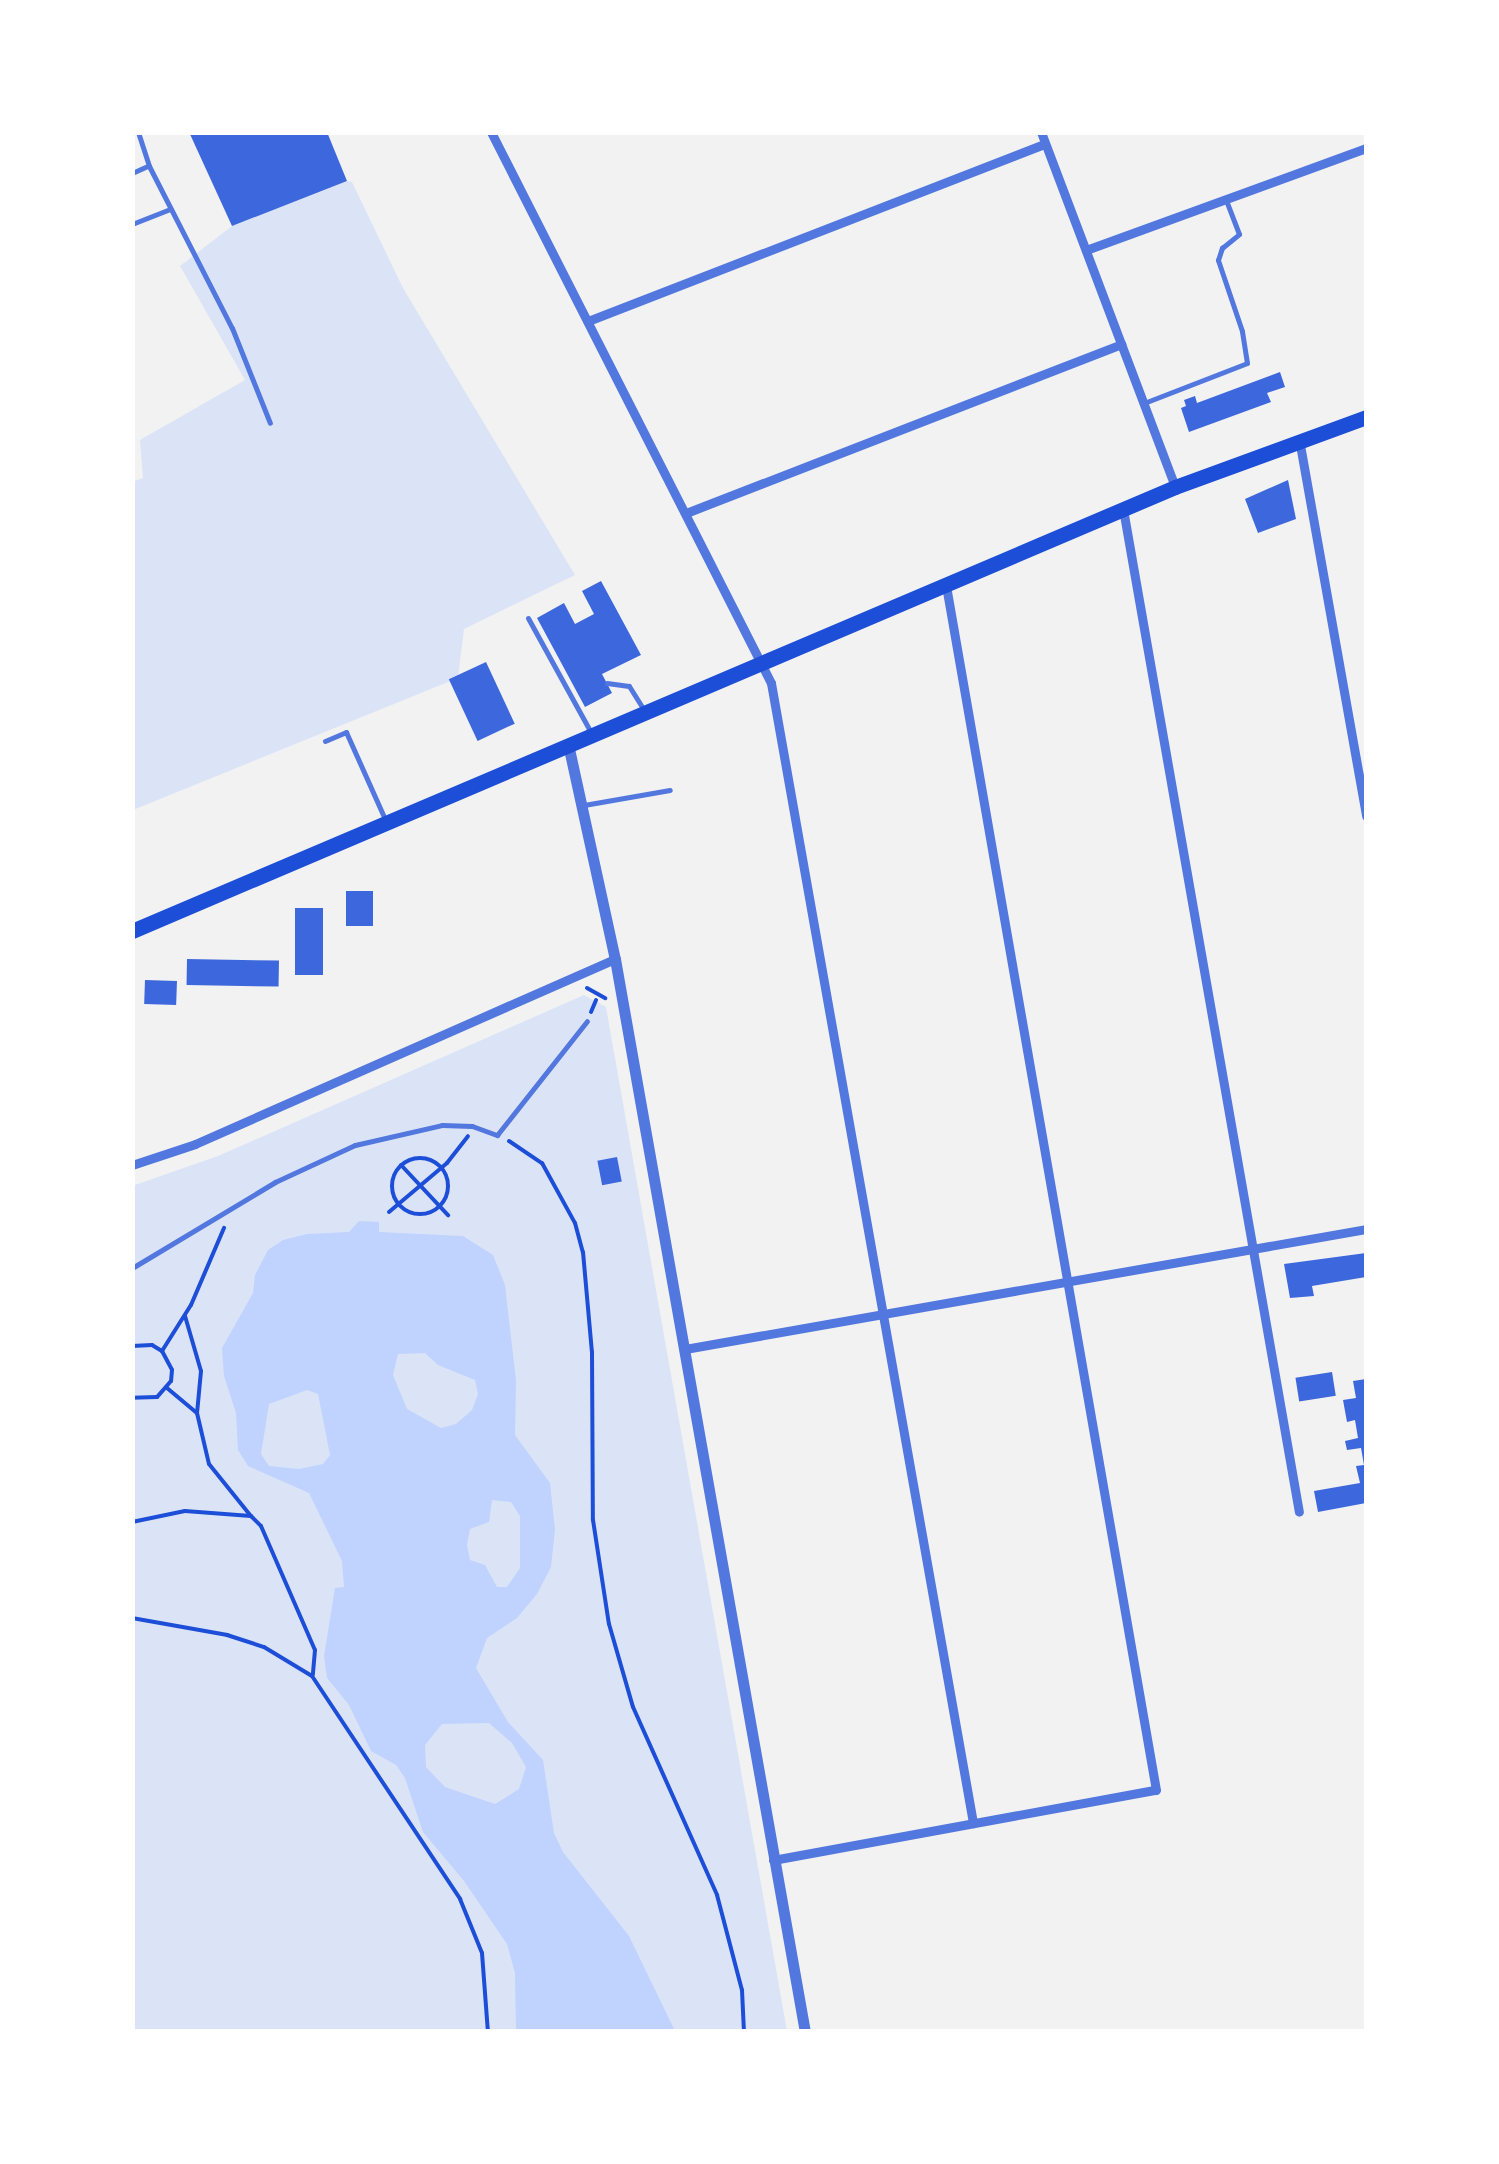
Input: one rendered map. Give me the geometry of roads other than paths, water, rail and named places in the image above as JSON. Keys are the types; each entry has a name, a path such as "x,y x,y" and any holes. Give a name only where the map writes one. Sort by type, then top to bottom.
{"main road":[{"path":"132,931 1122,509 1299,439 1366,418"}],"street":[{"path":"492,132 771,683 974,1823"},
{"path":"1041,132 1175,487"},
{"path":"588,321 1046,144"},
{"path":"1086,250 1366,148"},
{"path":"686,513 1120,344"},
{"path":"1299,439 1366,816"},
{"path":"1122,509 1299,1512"},
{"path":"772,1860 1156,1790 946,585"},
{"path":"568,744 616,959 804,2032"},
{"path":"132,1164 195,1144 616,959"},
{"path":"686,1348 1366,1229"}],"lane":[{"path":"138,132 149,166 232,328 270,423"},
{"path":"132,173 149,166"},
{"path":"1144,403 1247,363 1242,330 1218,260 1222,248 1239,234 1226,200"},
{"path":"132,224 170,209"},
{"path":"528,618 577,699 592,734"},
{"path":"607,683 629,686 645,712"},
{"path":"325,741 346,732 386,822"},
{"path":"581,806 670,790"},
{"path":"132,1268 275,1182 354,1146 411,1130 472,1126 497,1136 587,1021"}],"water":[{"path":"359,1221 379,1222 379,1232 463,1236 493,1255 505,1285 516,1380 515,1435 550,1483 555,1530 551,1567 537,1594 517,1618 487,1638 476,1668 508,1722 543,1760 554,1833 563,1852 629,1936 675,2031 516,2031 515,1973 507,1944 464,1881 423,1832 405,1778 396,1765 371,1751 349,1705 327,1678 324,1656 335,1588 344,1587 342,1561 309,1493 248,1466 238,1450 236,1413 224,1376 222,1348 253,1293 255,1275 268,1250 283,1240 307,1234 349,1232","holes":["425,1353 438,1365 475,1380 478,1394 472,1410 456,1424 441,1428 407,1409 393,1375 398,1354","307,1390 318,1394 330,1455 323,1464 299,1469 269,1466 261,1454 269,1404","492,1500 511,1502 520,1516 520,1568 507,1587 497,1587 485,1565 470,1560 470,1529 489,1522","489,1723 512,1743 526,1767 519,1789 495,1804 445,1787 426,1767 425,1745 442,1724"]}]}
